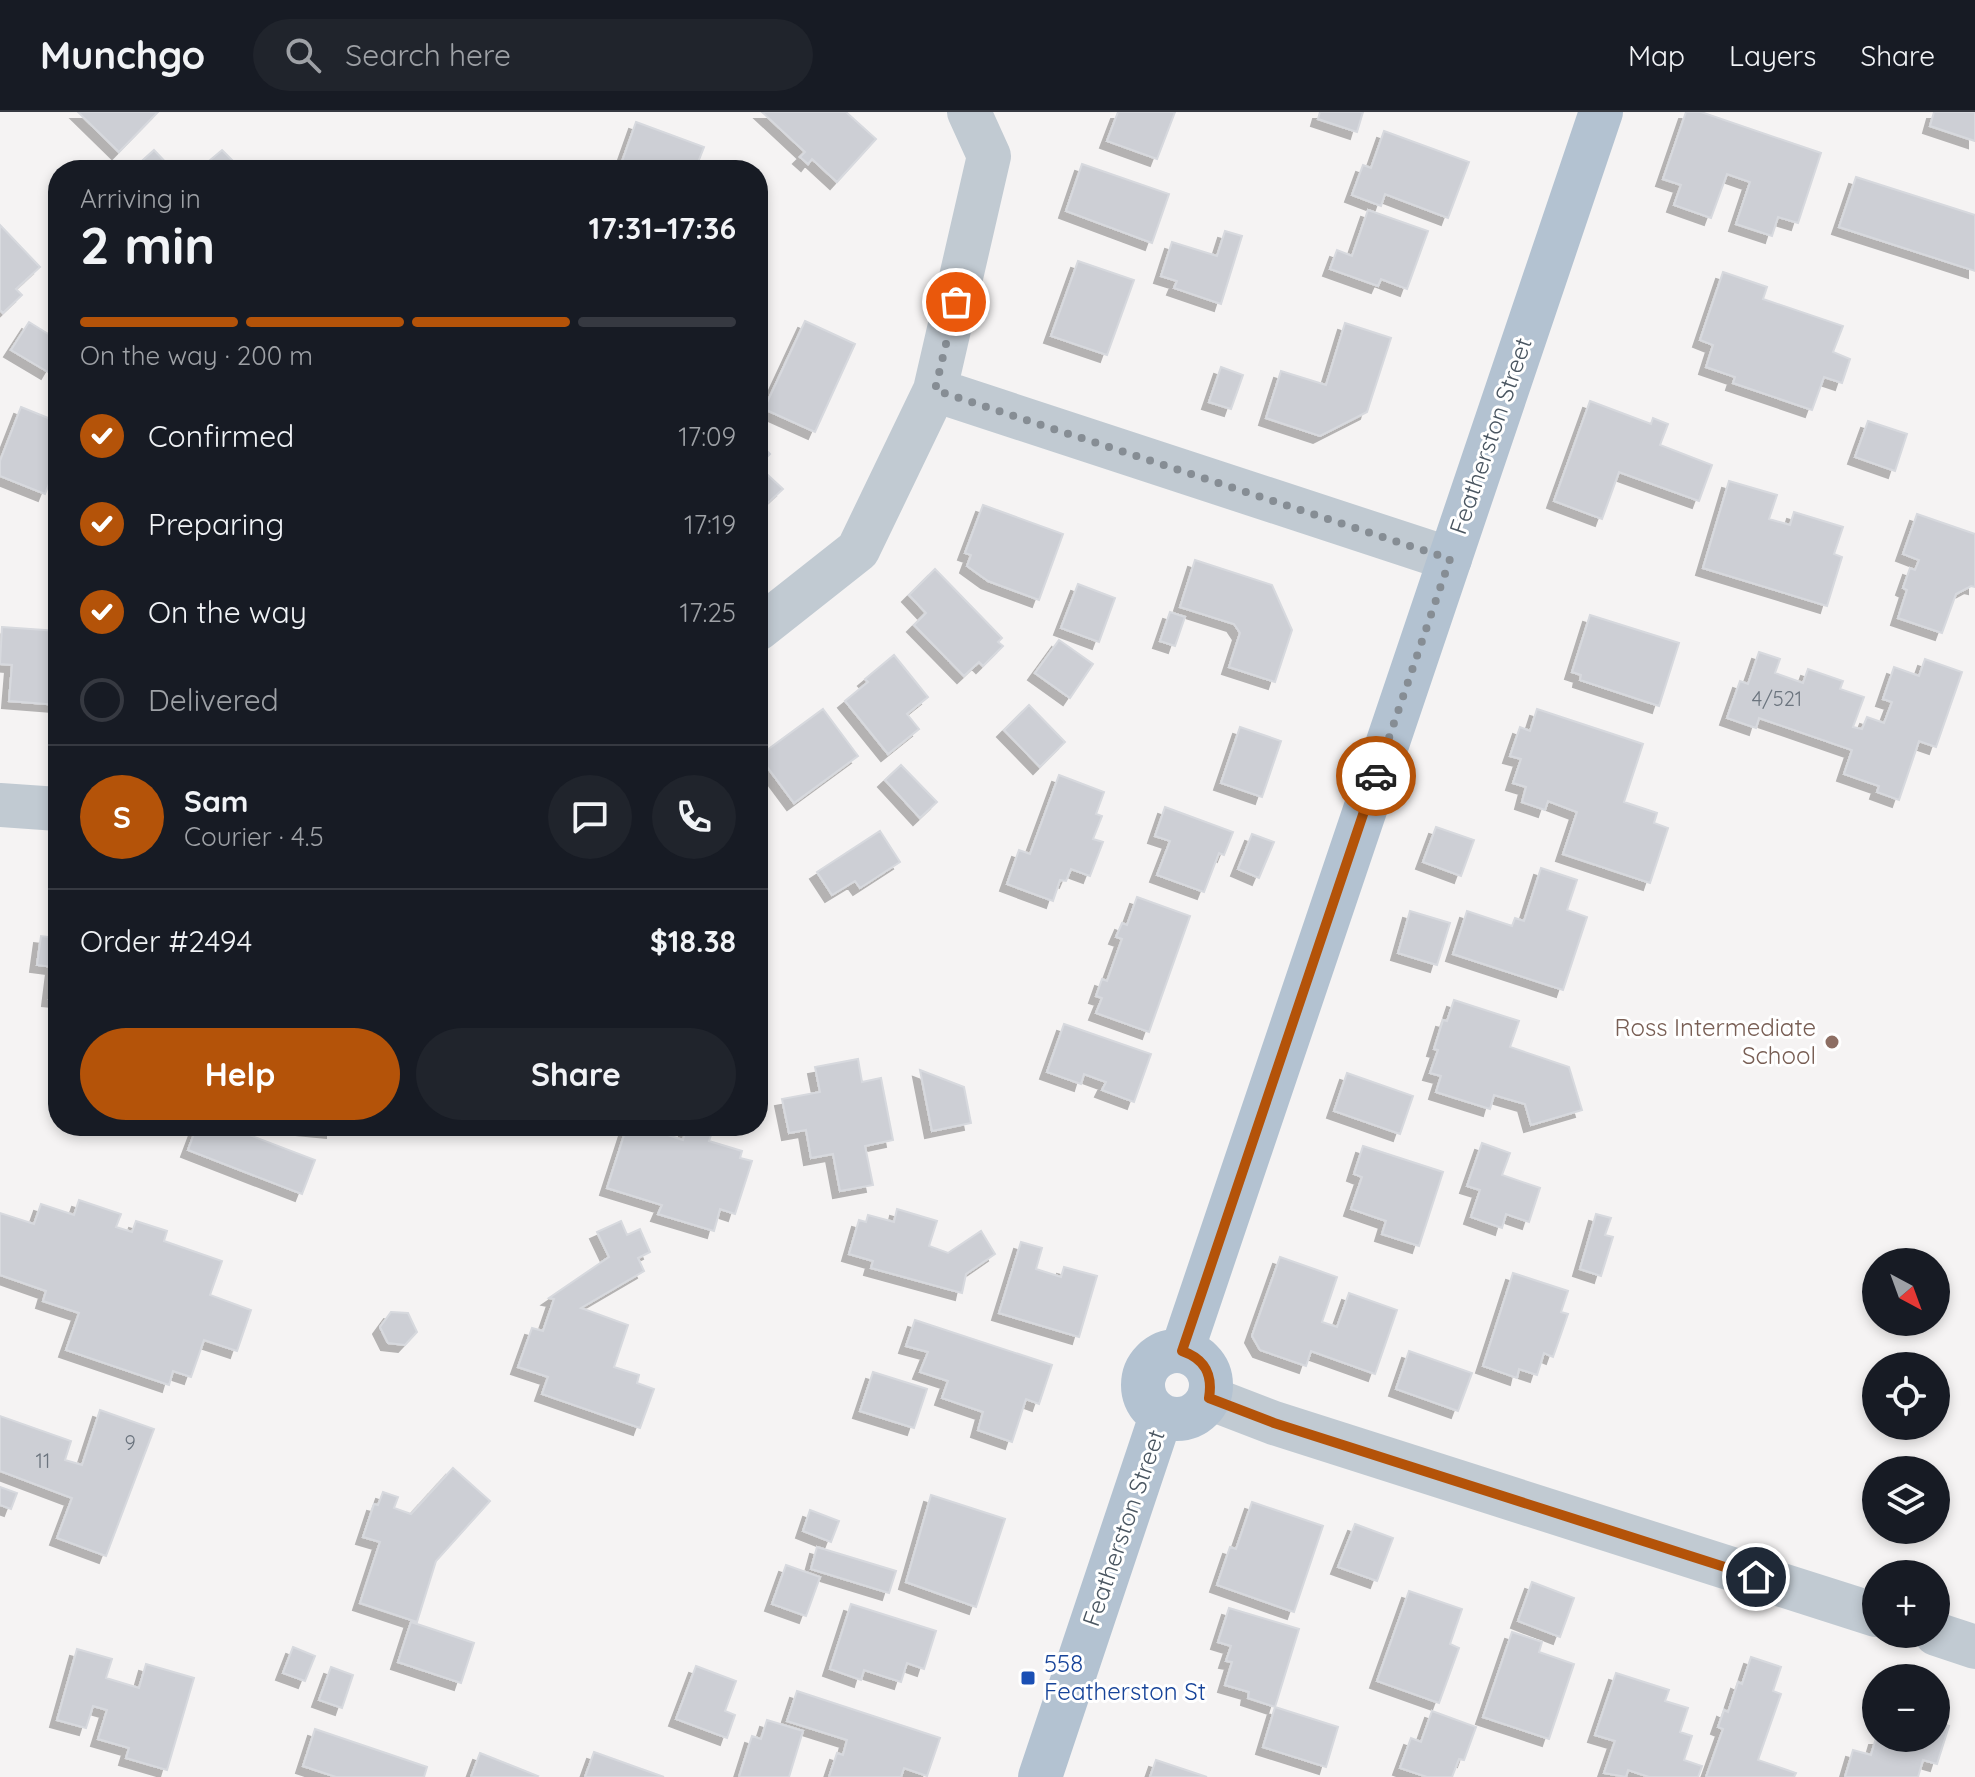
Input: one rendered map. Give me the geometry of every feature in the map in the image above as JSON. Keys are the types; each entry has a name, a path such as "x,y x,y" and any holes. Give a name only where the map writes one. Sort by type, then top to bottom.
{"main road":[{"name":"Featherston Street","path":"1182,1351 1601,112"},
{"path":"1170,1351 1182,1351 1194,1355 1203,1363 1209,1374 1209,1398 1194,1415 1183,1419 1161,1416 1145,1398 1144,1375 1159,1356 1170,1351"},
{"name":"Featherston Street","path":"1040,1777 1161,1416"}],"street":[{"path":"768,621 858,550 935,390 989,156 969,112"},
{"path":"935,390 1450,559"},
{"path":"0,805 48,808"},
{"path":"1209,1398 1274,1423 1862,1611"},
{"path":"1950,1639 1975,1647"}],"building":[{"path":"78,112 158,112 119,152"},
{"path":"762,112 846,112 876,139 837,182 812,159 808,164 800,157 805,152"},
{"path":"1118,112 1175,112 1157,159 1107,141"},
{"path":"1320,112 1363,112 1357,132 1318,119"},
{"path":"1686,112 1701,112 1821,153 1798,223 1778,217 1772,236 1736,224 1750,182 1727,174 1711,218 1674,205 1681,185 1663,179"},
{"path":"1934,112 1975,112 1975,141 1930,126"},
{"path":"636,122 704,147 699,160 623,160"},
{"path":"1384,131 1469,162 1448,218 1385,194 1381,206 1352,195 1363,165 1371,168"},
{"path":"154,150 164,160 143,160"},
{"path":"222,150 232,160 210,160"},
{"path":"1082,164 1169,194 1152,243 1066,211"},
{"path":"1856,177 1975,215 1975,271 1839,227"},
{"path":"1368,210 1428,231 1407,289 1381,279 1378,286 1330,269 1337,250 1352,256"},
{"path":"0,225 40,267 16,289 22,295 3,313 0,310"},
{"path":"1225,231 1242,236 1221,304 1174,288 1177,281 1161,276 1172,242 1217,256"},
{"path":"1078,261 1134,280 1107,355 1051,336"},
{"path":"1723,272 1767,287 1763,299 1843,326 1833,352 1850,359 1842,383 1824,377 1812,410 1733,383 1735,377 1706,367 1713,345 1700,340"},
{"path":"805,321 855,344 815,432 768,411 768,400"},
{"path":"29,322 48,334 48,372 11,350"},
{"path":"1345,323 1391,338 1367,412 1320,436 1266,418 1281,371 1326,385"},
{"path":"1221,367 1243,375 1231,409 1209,402"},
{"path":"1590,401 1651,424 1653,418 1668,424 1660,445 1712,465 1699,501 1619,472 1602,519 1554,501"},
{"path":"21,407 48,418 48,486 45,494 0,476 0,461"},
{"path":"1868,421 1907,434 1895,471 1855,457"},
{"path":"768,475 783,489 768,503"},
{"path":"1729,481 1777,495 1769,519 1790,525 1794,512 1843,527 1834,554 1842,557 1827,606 1703,568"},
{"path":"983,505 1063,534 1039,600 988,581 967,566 971,555 965,553"},
{"path":"1917,514 1975,534 1975,587 1956,594 1942,633 1898,618 1910,568 1915,570 1919,560 1903,554"},
{"path":"1195,560 1272,585 1292,630 1275,682 1229,667 1240,633 1234,624 1180,607"},
{"path":"935,569 1002,638 998,642 1003,646 983,666 979,662 964,676 914,625 926,613 909,595"},
{"path":"1078,584 1115,598 1099,642 1061,628"},
{"path":"1170,612 1185,617 1175,646 1160,641"},
{"path":"1590,615 1679,643 1659,706 1580,680 1581,675 1572,672"},
{"path":"2,627 48,630 48,704 9,701 12,665 0,664"},
{"path":"1059,640 1093,664 1070,698 1035,673"},
{"path":"1759,652 1780,659 1775,673 1803,683 1808,669 1843,681 1840,689 1864,697 1853,727 1862,729 1867,717 1884,723 1892,702 1883,699 1894,667 1919,676 1925,659 1962,672 1936,747 1919,741 1899,800 1877,792 1879,786 1844,774 1852,750 1759,718 1756,728 1727,718 1740,681 1748,684"},
{"path":"894,655 928,697 907,714 919,729 888,754 845,701"},
{"path":"1029,705 1065,742 1040,767 1004,730"},
{"path":"823,709 858,756 794,803 768,768 768,749"},
{"path":"1537,709 1643,744 1624,802 1657,813 1654,823 1668,828 1650,883 1563,854 1577,812 1548,801 1545,810 1522,802 1526,787 1513,783 1521,759 1510,756 1520,727 1530,731"},
{"path":"1240,727 1281,741 1262,797 1221,783"},
{"path":"901,765 937,802 920,818 885,780"},
{"path":"1059,775 1104,792 1096,814 1102,816 1093,839 1103,842 1090,876 1071,869 1066,881 1060,880 1053,901 1007,884 1019,850 1030,854"},
{"path":"1165,807 1233,832 1224,855 1219,853 1204,892 1157,875 1170,841 1155,836"},
{"path":"1436,827 1474,840 1461,876 1423,862"},
{"path":"880,831 900,862 860,888 855,881 832,895 817,872"},
{"path":"1252,834 1274,842 1259,878 1238,869"},
{"path":"1541,868 1577,880 1567,910 1587,917 1563,990 1453,954 1467,911 1512,926 1515,918 1524,921"},
{"path":"1137,897 1190,916 1149,1032 1096,1013 1102,998 1096,996 1102,979 1107,981 1122,939 1116,937 1122,923 1127,925"},
{"path":"1410,911 1450,923 1437,965 1398,953"},
{"path":"41,936 48,937 48,966 37,965"},
{"path":"1454,1000 1519,1021 1510,1047 1569,1067 1582,1110 1531,1125 1525,1104 1494,1095 1490,1109 1436,1092 1441,1076 1430,1073 1438,1050 1434,1049 1443,1020 1447,1021"},
{"path":"1064,1024 1151,1054 1134,1102 1102,1090 1106,1082 1084,1074 1081,1084 1047,1072"},
{"path":"858,1059 862,1082 881,1078 893,1140 865,1146 873,1185 840,1191 833,1154 811,1158 806,1130 789,1133 782,1099 820,1092 815,1067"},
{"path":"920,1070 964,1087 971,1123 932,1131"},
{"path":"1347,1073 1413,1096 1400,1134 1334,1111"},
{"path":"193,1136 252,1136 315,1160 302,1194 188,1150"},
{"path":"624,1136 671,1136 683,1140 684,1136 711,1136 709,1141 742,1151 740,1158 752,1161 735,1214 720,1209 714,1231 658,1214 662,1205 607,1188"},
{"path":"1482,1143 1510,1153 1502,1175 1540,1188 1529,1222 1506,1214 1502,1228 1471,1217 1480,1190 1467,1186"},
{"path":"1363,1146 1443,1172 1419,1246 1382,1234 1386,1221 1351,1209 1362,1177 1354,1174"},
{"path":"79,1200 121,1214 116,1227 132,1232 136,1221 167,1231 164,1241 222,1261 210,1295 251,1310 237,1351 204,1340 191,1377 173,1371 169,1385 66,1350 79,1313 43,1301 46,1291 0,1275 0,1213 34,1224 41,1204 74,1215"},
{"path":"897,1209 937,1221 929,1246 948,1253 981,1231 995,1254 966,1274 962,1293 871,1268 873,1261 849,1254 859,1220 866,1222 868,1215 894,1222"},
{"path":"1596,1214 1611,1218 1605,1235 1613,1237 1601,1276 1580,1269"},
{"path":"621,1221 627,1235 640,1229 650,1252 638,1258 644,1271 581,1308 628,1325 614,1367 639,1375 637,1383 654,1389 640,1428 542,1394 548,1377 518,1367 532,1328 543,1331 554,1299 549,1298 609,1257 597,1232"},
{"path":"1021,1242 1042,1248 1036,1269 1061,1277 1064,1267 1097,1276 1079,1337 999,1313"},
{"path":"1280,1257 1337,1277 1322,1322 1337,1327 1349,1293 1397,1310 1375,1374 1311,1351 1306,1366 1260,1350 1252,1336"},
{"path":"1513,1273 1568,1291 1561,1312 1568,1314 1553,1357 1544,1353 1537,1375 1519,1369 1517,1378 1483,1366"},
{"path":"391,1312 408,1313 417,1332 405,1345 388,1343 380,1327"},
{"path":"915,1320 1052,1365 1039,1404 1026,1399 1012,1442 978,1430 983,1412 942,1398 948,1381 920,1372 928,1352 906,1346"},
{"path":"1409,1351 1472,1373 1458,1411 1396,1389"},
{"path":"873,1372 927,1389 914,1428 860,1411"},
{"path":"100,1410 154,1429 106,1556 57,1538 72,1498 0,1471 0,1416 71,1441 65,1460 82,1465"},
{"path":"453,1468 490,1501 436,1561 417,1622 360,1603 380,1542 363,1537 374,1504 378,1505 383,1492 398,1497 394,1508 411,1514"},
{"path":"0,1487 17,1493 11,1509 0,1505"},
{"path":"931,1495 1005,1519 976,1607 906,1582"},
{"path":"1252,1502 1323,1526 1294,1612 1217,1585 1230,1547 1236,1549"},
{"path":"810,1510 839,1521 831,1542 803,1531"},
{"path":"1355,1524 1393,1538 1377,1581 1338,1567"},
{"path":"817,1547 896,1571 889,1593 811,1569"},
{"path":"786,1565 820,1577 806,1616 772,1604"},
{"path":"1532,1582 1574,1598 1560,1637 1518,1621"},
{"path":"1409,1591 1462,1609 1450,1644 1459,1648 1439,1703 1377,1681"},
{"path":"851,1604 936,1631 924,1669 907,1663 901,1682 864,1670 861,1680 830,1669"},
{"path":"1229,1608 1299,1629 1275,1707 1248,1698 1249,1692 1225,1685 1232,1662 1226,1661 1231,1646 1218,1642"},
{"path":"411,1622 474,1643 461,1683 398,1662"},
{"path":"1512,1632 1542,1642 1539,1652 1574,1664 1549,1739 1483,1717"},
{"path":"293,1647 315,1656 305,1681 283,1673"},
{"path":"77,1649 112,1659 106,1678 139,1688 146,1664 194,1678 167,1770 126,1758 129,1748 98,1739 107,1710 93,1706 86,1728 57,1720"},
{"path":"1751,1657 1781,1667 1773,1691 1781,1694 1758,1760 1796,1773 1794,1777 1706,1777 1723,1729 1718,1727 1724,1710 1728,1712"},
{"path":"696,1666 736,1681 725,1711 735,1715 727,1738 676,1719"},
{"path":"331,1667 353,1675 342,1708 319,1700"},
{"path":"1616,1673 1669,1690 1665,1701 1688,1708 1680,1732 1692,1736 1684,1760 1702,1766 1698,1777 1649,1777 1628,1770 1626,1777 1604,1773 1615,1741 1595,1735"},
{"path":"797,1691 940,1738 927,1776 904,1768 901,1777 829,1777 837,1753 843,1755 847,1740 787,1721"},
{"path":"1275,1707 1338,1727 1326,1767 1263,1747"},
{"path":"1432,1711 1476,1727 1464,1760 1459,1759 1452,1777 1427,1777 1400,1768 1411,1738 1421,1742"},
{"path":"767,1720 803,1731 789,1777 739,1777 752,1736 761,1739"},
{"path":"315,1729 427,1767 424,1777 336,1777 303,1766"},
{"path":"1853,1750 1871,1755 1872,1752 1941,1752 1937,1764 1923,1760 1918,1777 1845,1777"},
{"path":"594,1752 664,1777 585,1777"},
{"path":"480,1753 538,1776 471,1777"},
{"path":"1156,1760 1207,1777 1150,1777"}],"way so far":[{"path":"956,302 935,390 1450,559 1376,776"}],"place":[{"name":"Ross Intermediate School","path":"1832,1042"},
{"name":"558 Featherston St","path":"1028,1678"}],"route":[{"path":"1376,776 1182,1351 1194,1355 1203,1363 1209,1374 1209,1398 1274,1423 1756,1577"}]}
